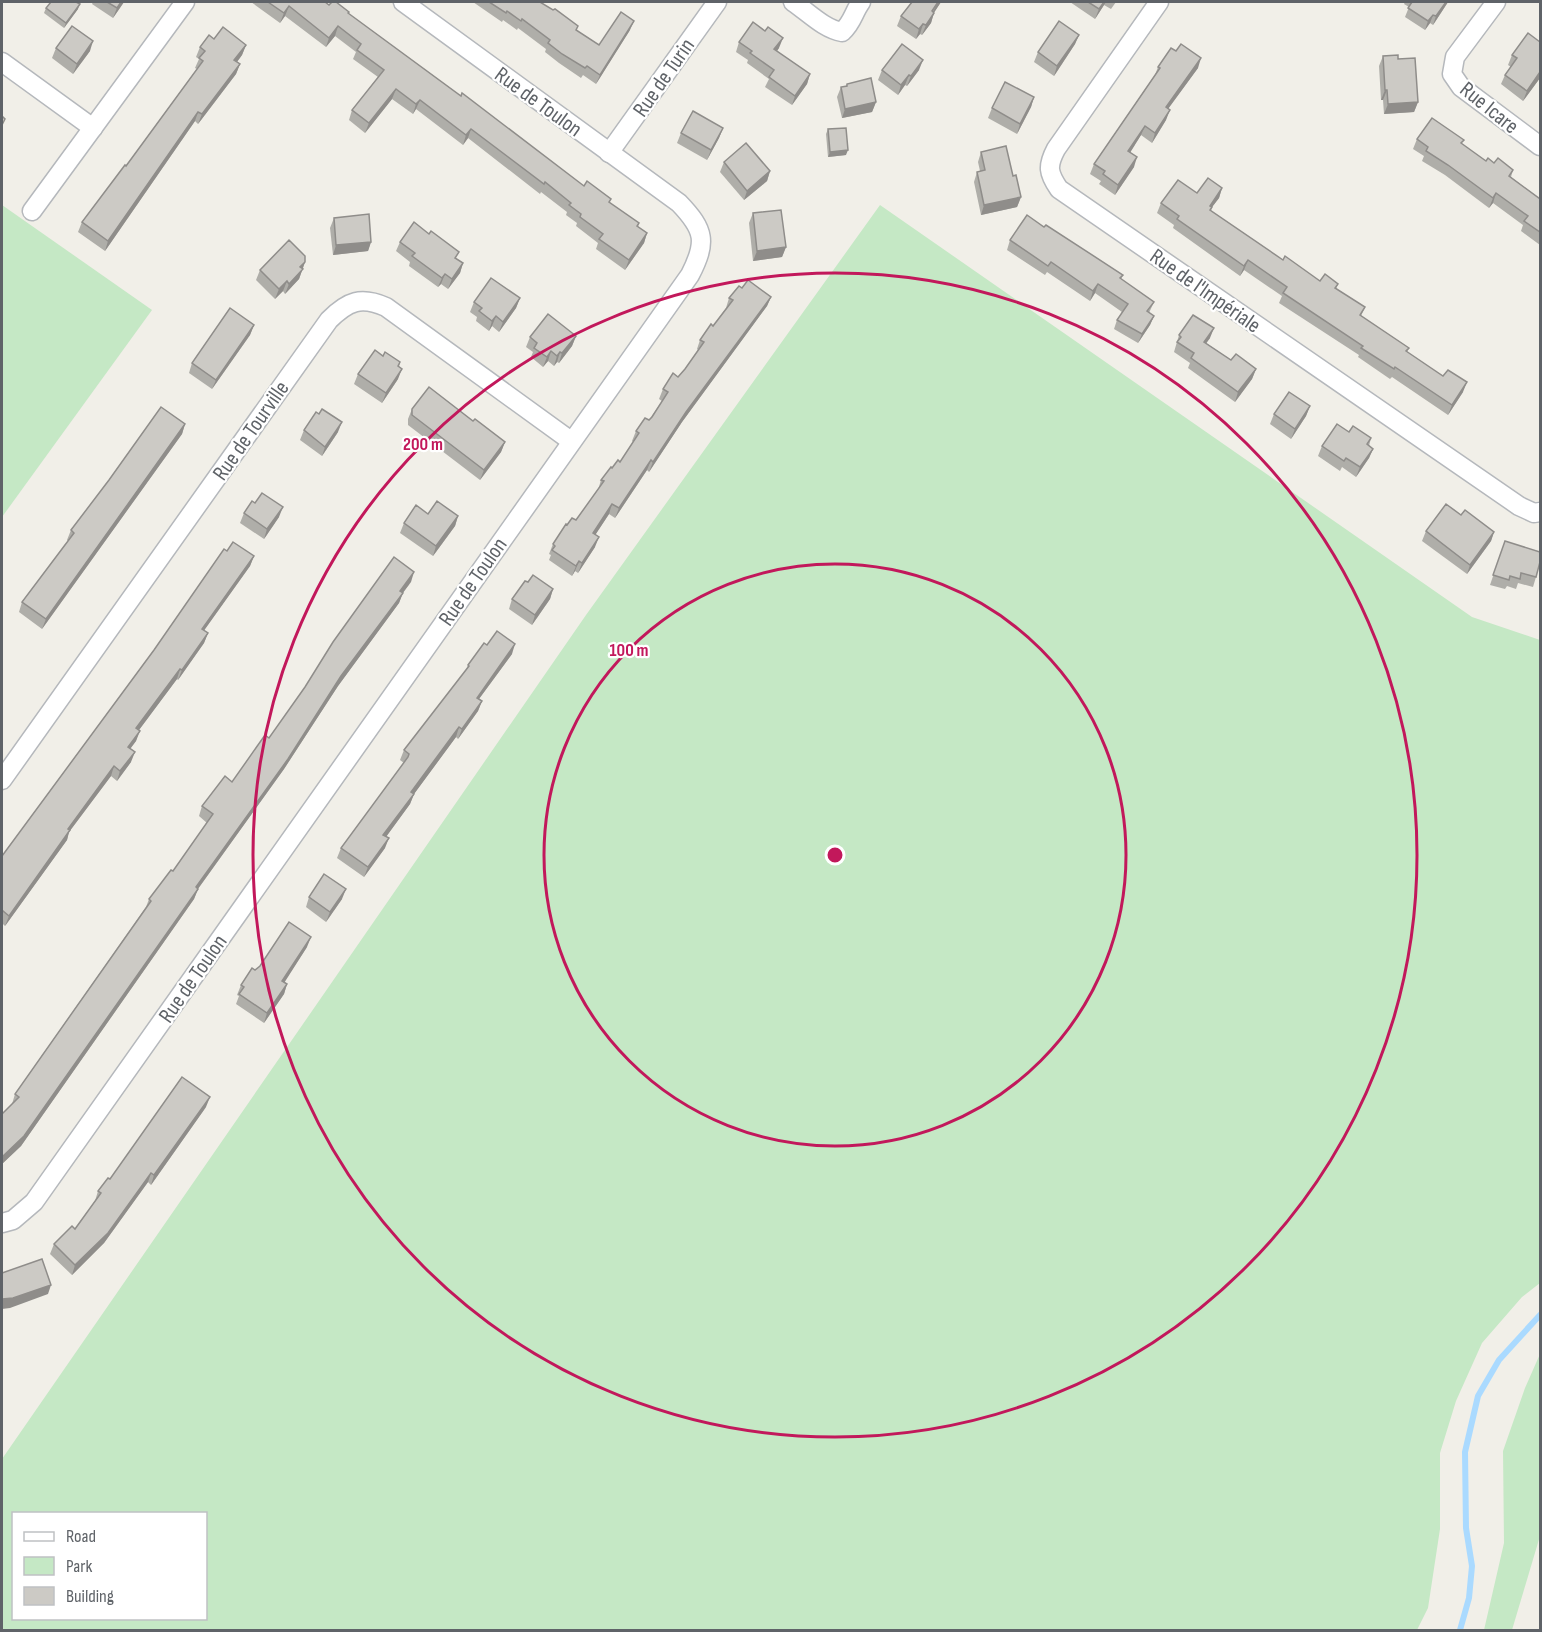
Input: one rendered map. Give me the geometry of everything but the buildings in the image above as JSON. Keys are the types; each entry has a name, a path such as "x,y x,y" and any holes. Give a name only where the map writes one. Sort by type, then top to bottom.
{"street":[{"path":"32,211 185,2"},
{"name":"Rue de Toulon","path":"2,1223 13,1220 34,1202 690,275 701,254 701,238 694,219 679,203 403,2"},
{"name":"Rue de Turin","path":"609,153 717,2"},
{"path":"793,2 830,30 842,32 852,22 855,10 861,2"},
{"name":"Rue de l'Impériale","path":"1159,2 1056,149 1049,163 1051,178 1059,189 1519,506 1534,513 1540,512"},
{"name":"Rue Icare","path":"1496,2 1455,57 1452,74 1461,87 1540,146"},
{"path":"2,62 93,128"},
{"name":"Rue de Tourville","path":"2,780 322,329 342,307 358,301 374,302 386,307 571,441"}],"green space":[{"path":"2,205 152,310 2,517"},
{"path":"880,205 1472,617 1540,640 1540,1283 1522,1297 1482,1343 1456,1401 1440,1453 1440,1529 1428,1608 1417,1630 2,1630 2,1459 586,615"},
{"path":"1540,1354 1540,1536 1512,1630 1484,1630 1504,1543 1503,1451 1525,1388"}],"waterway":[{"path":"1460,1630 1469,1598 1472,1566 1466,1528 1465,1452 1478,1396 1499,1360 1540,1315"}]}
